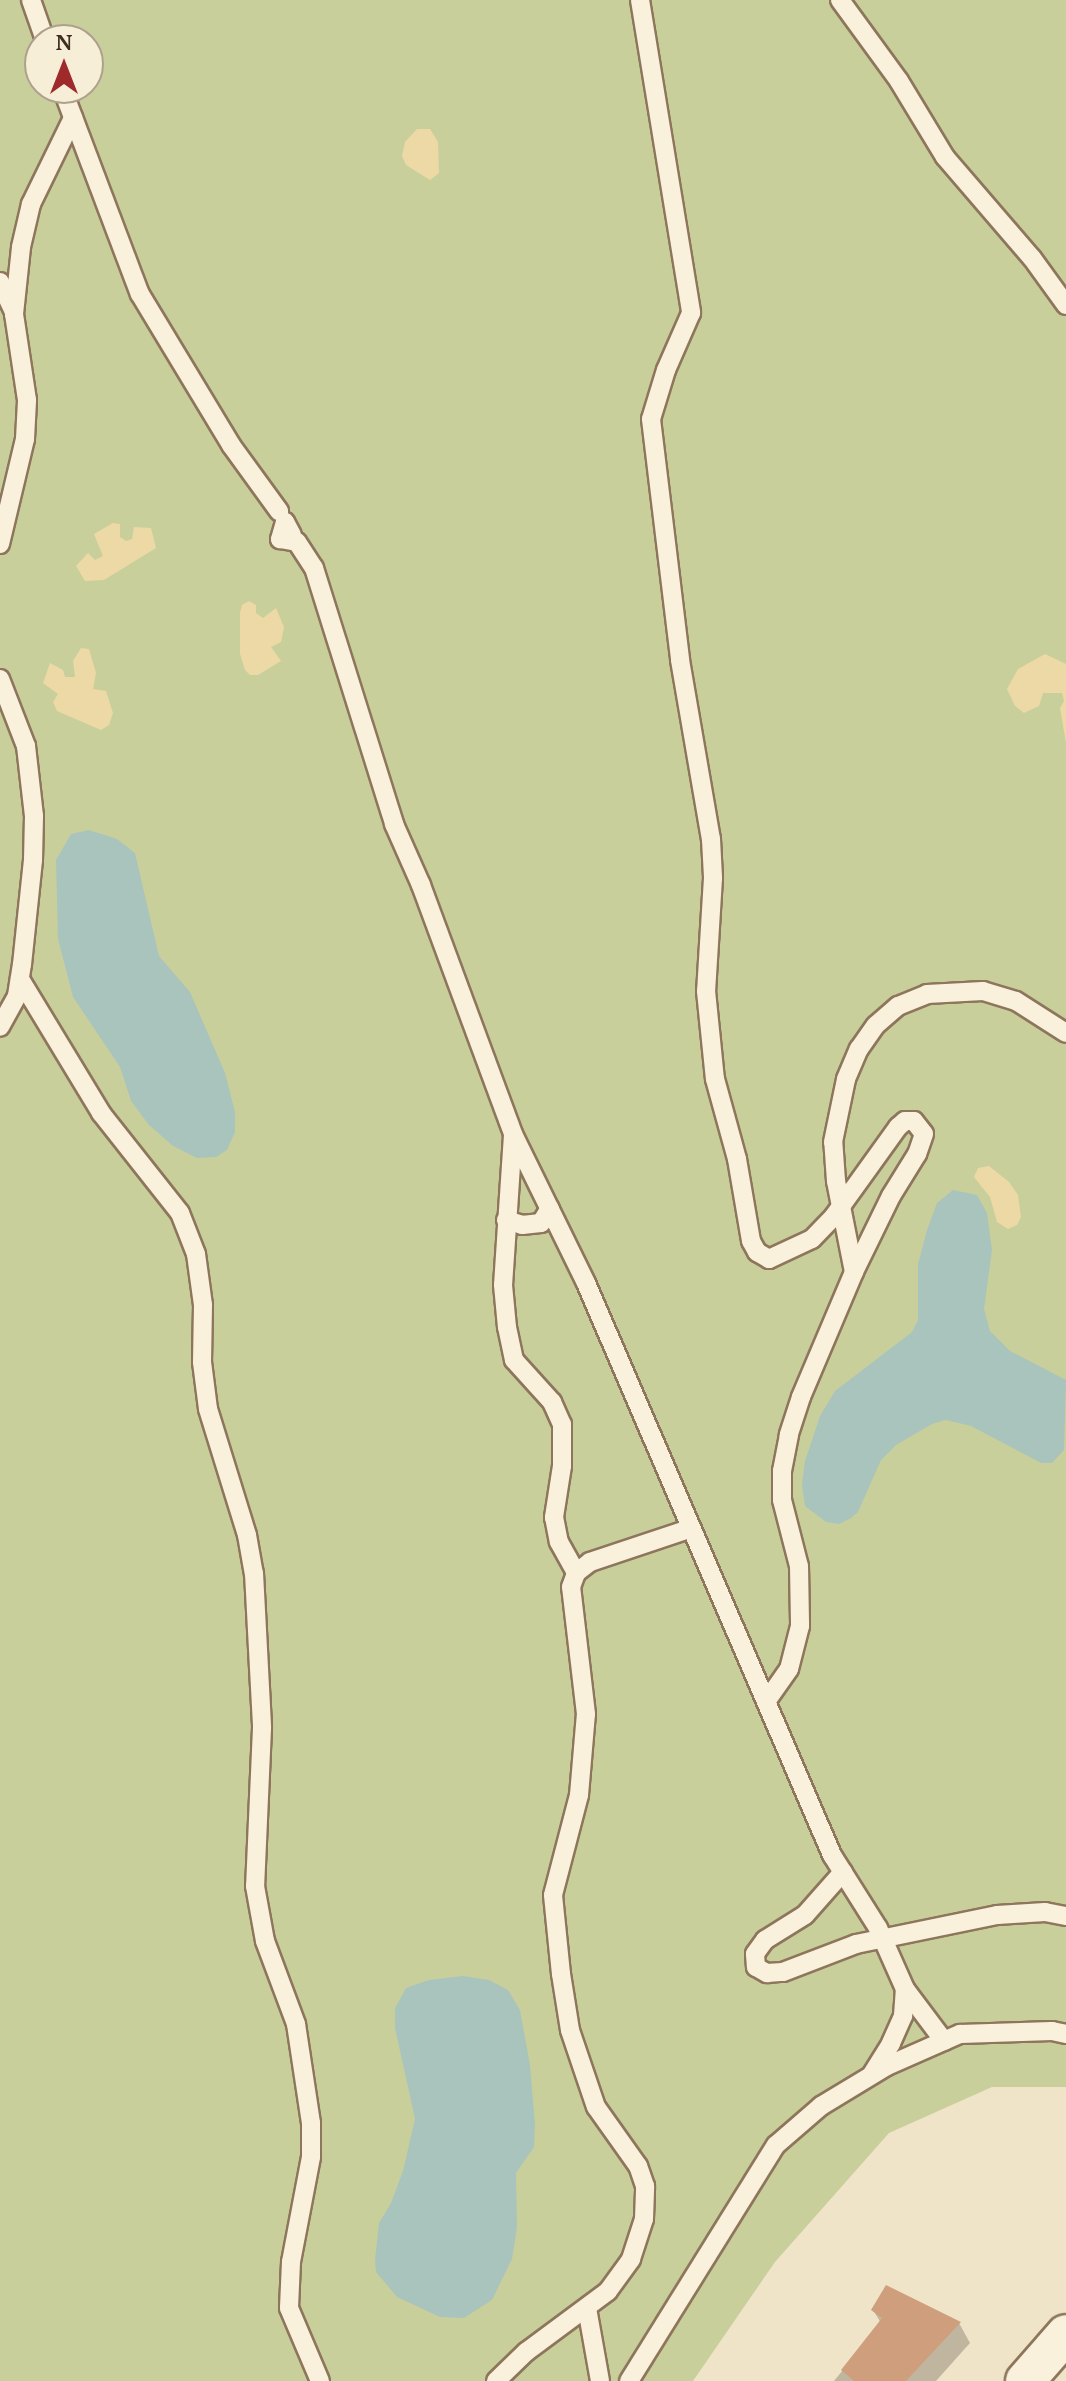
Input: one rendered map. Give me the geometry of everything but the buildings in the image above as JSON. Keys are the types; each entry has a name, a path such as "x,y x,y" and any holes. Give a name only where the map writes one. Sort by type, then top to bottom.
{"street":[{"path":"1025,2381 1066,2334"}],"lane":[{"path":"31,0 39,24"},
{"path":"640,0 691,313 657,393 651,419 680,660 711,839 713,878 706,991 715,1079 737,1159 751,1241 757,1252 769,1259 799,1247 822,1231 898,1127 905,1121 920,1125 921,1144 854,1272 801,1397 789,1435 782,1471 782,1500 799,1566 800,1626 789,1669 767,1701"},
{"path":"840,0 899,81 945,157 1032,258 1066,305"},
{"path":"68,104 140,294 231,445 279,511"},
{"path":"0,544 25,439 27,400 14,314 21,247 31,204 73,118"},
{"path":"0,282 14,314"},
{"path":"292,535 285,522 280,539 297,542 314,568 394,824 421,885 513,1134 586,1283 689,1529 832,1855 883,1939 905,1989 944,2041"},
{"path":"0,679 26,746 32,772 33,860 17,996 0,1027"},
{"path":"20,979 108,1124 180,1213 196,1254 203,1305 202,1362 208,1409 247,1535 254,1573 262,1728 255,1886 265,1941 296,2024 311,2123 311,2157 291,2262 289,2308 320,2381"},
{"path":"854,1272 833,1142 846,1079 859,1049 876,1025 898,1006 927,994 983,991 1016,1001 1066,1033"},
{"path":"513,1134 503,1285 507,1327 514,1360 552,1402 562,1424 562,1466 554,1517 559,1542 576,1573"},
{"path":"506,1220 522,1225 541,1223 550,1208"},
{"path":"496,2381 526,2352 608,2291 631,2259 644,2219 645,2186 638,2166 596,2107 583,2072 570,2030 558,1947 553,1895 583,1769 586,1714 571,1587 576,1573 590,1562 689,1529"},
{"path":"843,1872 805,1915 765,1940 755,1954 756,1967 767,1973 783,1972 856,1944 997,1915 1045,1912 1066,1916"},
{"path":"870,2076 891,2043 903,2016 905,1989"},
{"path":"629,2381 776,2145 821,2106 870,2076 960,2034 1052,2031 1066,2034"},
{"path":"587,2308 600,2381"}],"green space":[{"path":"0,0 1066,0 1066,2087 992,2087 889,2133 775,2262 693,2381 0,2381"}],"sand":[{"path":"417,129 430,129 438,142 439,173 430,180 406,165 402,156 405,142"},
{"path":"113,523 120,524 120,537 126,541 132,539 134,527 151,528 156,548 104,580 85,581 76,566 88,553 95,560 103,556 94,534"},
{"path":"249,601 256,605 256,613 263,618 276,608 284,627 281,642 271,647 281,661 258,675 250,675 245,670 240,654 240,613 242,605"},
{"path":"81,648 89,649 96,673 93,689 106,691 113,713 109,725 101,730 57,711 53,702 58,694 43,683 50,663 63,670 65,677 75,677 73,661"},
{"path":"1045,654 1066,664 1066,743 1060,708 1064,701 1062,693 1043,693 1039,706 1024,713 1015,706 1007,689 1018,669"},
{"path":"989,1166 1009,1182 1018,1195 1021,1217 1017,1225 1008,1229 997,1222 990,1197 974,1177 978,1168"}],"water":[{"path":"89,830 117,839 135,853 159,956 190,992 225,1073 235,1112 235,1132 227,1150 216,1157 197,1158 173,1146 149,1125 131,1101 120,1067 73,997 58,939 56,860 71,834"},
{"path":"953,1190 977,1195 987,1213 992,1250 984,1309 990,1331 1010,1351 1066,1380 1064,1450 1052,1463 1041,1463 971,1426 946,1420 932,1424 896,1445 881,1460 858,1512 839,1524 826,1522 805,1506 802,1485 805,1461 820,1416 835,1391 912,1332 918,1320 918,1264 927,1230 937,1203"},
{"path":"463,1976 489,1980 508,1990 520,2010 530,2065 535,2125 534,2147 516,2173 517,2228 512,2259 492,2300 464,2318 440,2317 397,2297 376,2272 375,2260 379,2223 391,2203 403,2171 415,2119 395,2028 395,2008 406,1988 429,1980"}]}
